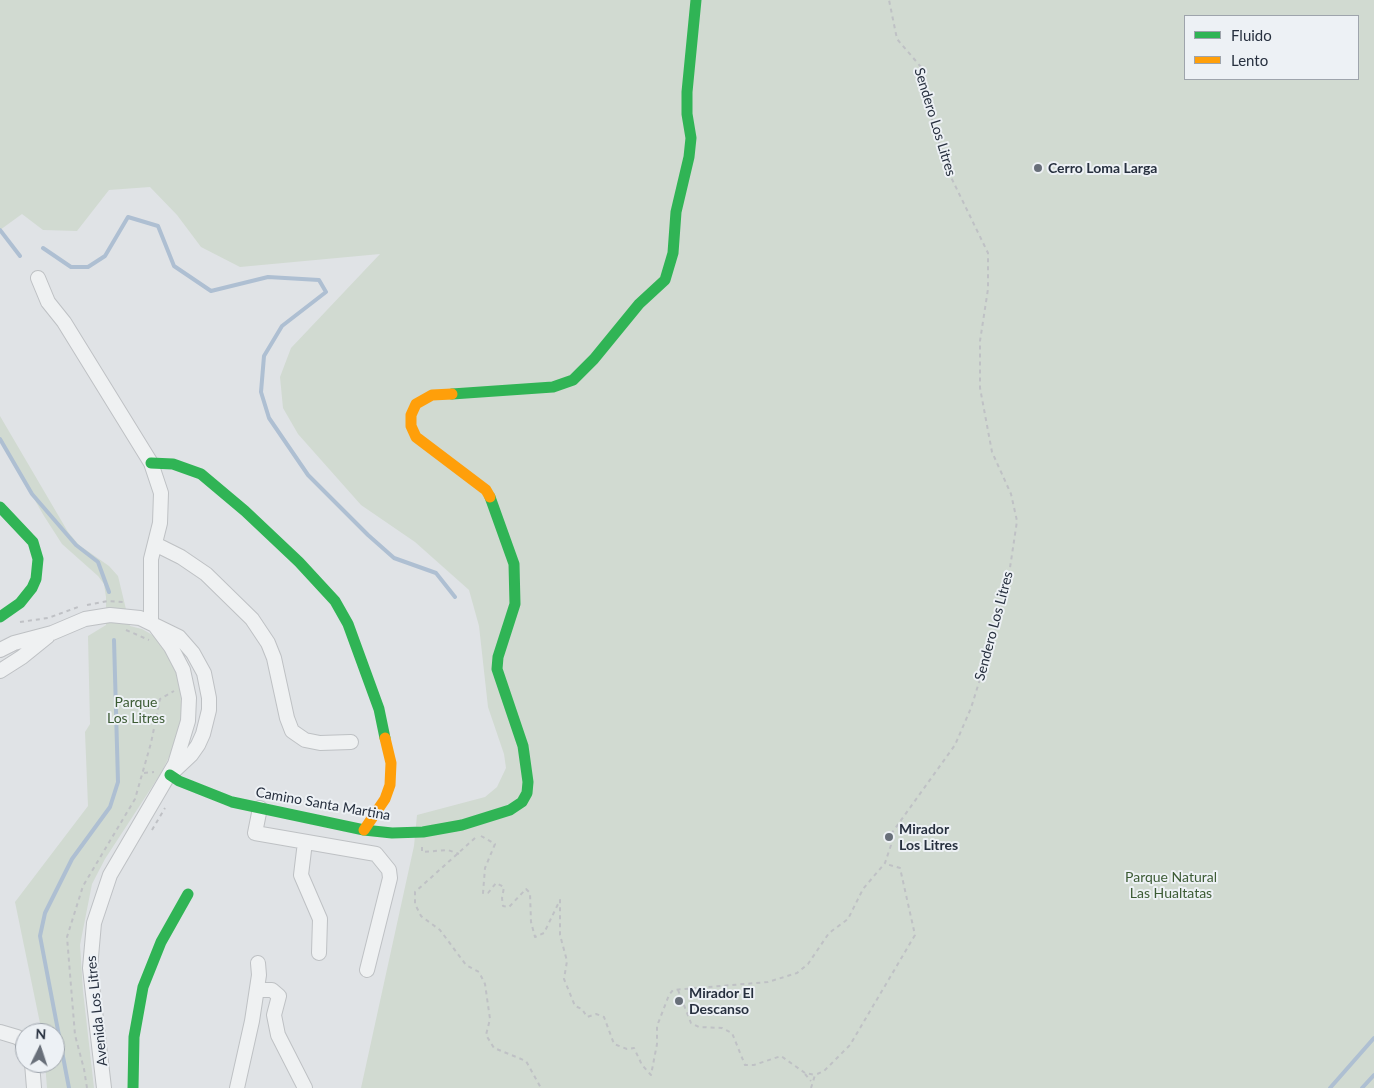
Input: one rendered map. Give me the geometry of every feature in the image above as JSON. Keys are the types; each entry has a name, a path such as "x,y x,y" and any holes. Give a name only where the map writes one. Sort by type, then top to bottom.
{"street":[{"name":"Camino Santa Martina","path":"170,774 179,781 232,802 364,830 392,833 415,832 462,825 510,810 522,802 527,793 523,746 499,680 497,669 498,658 515,604 514,564 494,504 486,490 416,437 411,426 411,415 416,404 432,395 553,388 573,380 594,359 639,304 665,280 673,253 676,212 689,157 690,138 686,114 696,0"},
{"path":"38,278 48,302 64,322 151,463 161,493 160,523 151,559 154,625"},
{"path":"151,463 173,464 201,474 259,524 335,600 348,624 379,709 391,763 390,785 385,798 364,830"},
{"path":"0,506 33,542 38,560 38,569 32,588 20,603 0,617"},
{"path":"155,544 181,557 206,574 252,619 268,643 274,658 287,718 292,731 305,740 320,743 351,742"},
{"name":"Avenida Los Litres","path":"0,650 14,643 52,633 85,619 110,615 130,616 179,637 193,653 204,674 209,698 207,722 198,745 191,755 170,774"},
{"name":"Avenida Los Litres","path":"104,1088 90,968 94,923 110,875 170,774 186,732 189,698 182,666 172,647 154,625"},
{"name":"Avenida Los Litres","path":"0,671 22,657 52,633"},
{"path":"14,643 20,648 22,657"},
{"path":"260,808 255,833 376,854 389,870 390,878 367,970"},
{"path":"304,842 301,875 320,919 319,953"},
{"path":"133,1088 134,1037 143,987 161,942 188,894"},
{"path":"237,1088 246,1054 257,990 258,963"},
{"path":"257,990 272,990 279,996 274,1017 278,1035 305,1088"},
{"path":"0,1032 15,1036"},
{"path":"33,1073 34,1088"}],"path":[{"name":"Sendero Los Litres","path":"885,864 891,845 889,837 955,745 971,708 1008,581 1017,521 1011,494 992,452 980,388 980,341 988,289 988,253 948,171 927,103 921,67 897,39 889,0"},
{"path":"119,629 148,640 154,645"},
{"path":"149,836 167,806"},
{"path":"541,1088 526,1061 494,1048 486,1035 490,1019 485,984 479,972 466,965 440,930 420,916 415,904 415,892 479,834 495,844 485,868 483,893 488,893 496,883 504,887 503,906 508,906 526,889 530,893 535,937 544,933 560,900 560,935 566,961 564,979 575,1006 582,1009 587,1017 596,1014 604,1017 614,1044 627,1049 634,1048 642,1065 651,1075 657,1044 657,1026 669,995 673,990 768,982 797,973 808,964 829,933 848,918 863,889 885,864 900,868 915,935 850,1044 824,1071 815,1076 811,1081"},
{"path":"422,852 448,850 459,854"},
{"path":"678,990 691,1023 699,1027 722,1028 732,1033 745,1065 754,1065 781,1056 804,1072 815,1076"},
{"path":"804,1072 811,1081 811,1088"}],"green space":[{"name":"Parque Natural Las Hualtatas","path":"0,0 1374,0 1374,1088 361,1088 414,846 417,815 485,797 497,787 506,768 504,754 488,707 479,626 469,590 415,542 361,505 298,434 283,408 280,377 291,348 380,254 240,267 201,247 177,215 150,187 109,190 77,231 43,230 22,214 0,230"},
{"name":"Parque Los Litres","path":"0,416 68,532 79,545 109,566 118,576 130,626 142,629 156,637 173,657 180,683 182,723 172,751 161,773 105,859 92,884 80,945 94,1088 47,1088 46,1073 65,1073 65,1023 40,1023 15,902 88,806 85,732 90,724 88,636 106,625 106,597 104,584 98,576 62,544 0,440"}],"waterway":[{"path":"43,248 71,267 88,267 105,256 128,217 158,226 174,266 211,291 268,277 319,280 326,292 282,326 264,356 261,392 269,418 308,475 368,535 394,558 436,573 455,597"},
{"path":"0,230 20,256"},
{"path":"0,439 32,494 76,545 98,562 109,592"},
{"path":"69,1088 40,936 45,913 72,859 110,807 118,782 114,640"},
{"path":"1330,1088 1374,1038"},
{"path":"1362,1088 1374,1075"}],"traffic: fast":[{"path":"452,394 553,387 573,380 594,359 639,304 665,280 673,253 676,212 689,157 691,138 687,114 687,92 696,0"},
{"path":"151,463 173,464 201,474 245,511 299,562 335,601 348,624 379,709 385,738"},
{"path":"170,775 179,781 232,802 364,830 392,833 423,832 462,825 510,810 522,802 527,793 528,782 523,746 497,669 498,657 515,604 514,564 490,497"},
{"path":"0,507 33,542 38,559 36,579 32,588 20,603 0,617"},
{"path":"133,1088 134,1037 143,987 161,942 188,894"}],"traffic: slow":[{"path":"452,394 432,395 416,404 411,415 411,426 416,437 486,490 490,497"},
{"path":"364,830 385,799 390,785 391,763 385,738"}],"place":[{"name":"Cerro Loma Larga","path":"1038,168"},
{"name":"Mirador Los Litres","path":"889,837"},
{"name":"Mirador El Descanso","path":"679,1001"}]}
